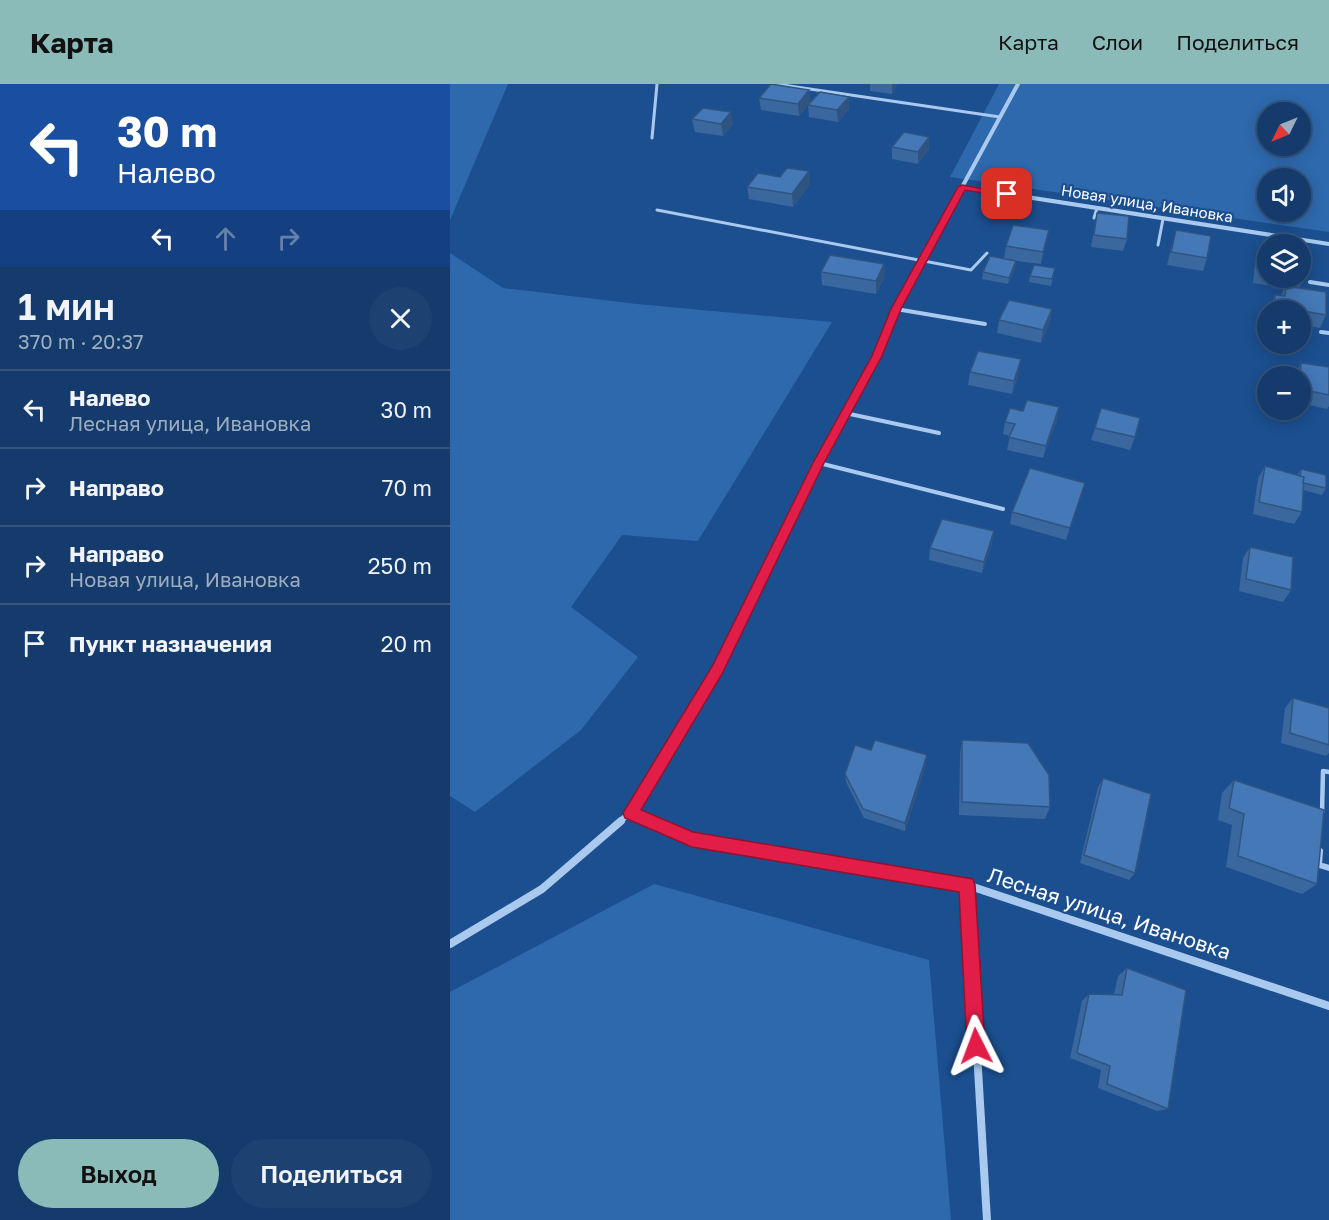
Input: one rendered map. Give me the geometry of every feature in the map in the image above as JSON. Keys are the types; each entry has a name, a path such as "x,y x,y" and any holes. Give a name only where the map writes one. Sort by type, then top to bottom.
{"street":[{"path":"450,944 542,889 630,813 717,669 819,463 877,356 896,309 1018,84"},
{"name":"Новая улица, Ивановка","path":"962,187 1329,244"},
{"name":"Лесная улица, Ивановка","path":"630,813 692,839 967,885 1329,1006"},
{"path":"967,885 987,1220"}],"lane":[{"path":"652,138 657,84"},
{"path":"776,84 1000,117"},
{"path":"1094,218 1097,208"},
{"path":"657,210 971,270 987,253"},
{"path":"1158,245 1163,219"},
{"path":"1311,282 1329,285"},
{"path":"896,309 984,324"},
{"path":"1321,332 1329,333"},
{"path":"845,413 939,433"},
{"path":"819,463 1003,509"},
{"path":"1321,818 1323,771 1329,772"},
{"path":"1320,842 1319,865 1329,868"}],"shaded area":[{"path":"450,84 508,84 450,220"},
{"path":"999,84 1329,84 1329,232 1260,222 1311,222 1311,168 1257,168 1257,222 950,177"},
{"path":"450,253 503,288 637,304 832,322 698,541 622,535 571,607 638,657 581,730 475,812 450,796"},
{"path":"654,884 929,960 951,1220 450,1220 450,992"}],"building":[{"path":"771,84 809,90 798,104 759,98"},
{"path":"820,92 849,97 837,110 808,105"},
{"path":"703,108 731,112 721,124 692,119"},
{"path":"904,132 929,137 918,152 892,147"},
{"path":"787,168 809,171 792,194 747,187 758,173 780,177"},
{"path":"1097,213 1129,216 1127,239 1094,235"},
{"path":"1013,225 1049,230 1043,252 1006,246"},
{"path":"1176,230 1211,236 1207,258 1171,252"},
{"path":"830,255 884,264 876,281 821,272"},
{"path":"990,256 1016,261 1009,278 983,272"},
{"path":"1034,265 1055,268 1052,279 1030,276"},
{"path":"1286,288 1326,292 1326,315 1311,312 1311,300 1275,300 1275,295 1285,296"},
{"path":"1009,300 1052,309 1043,330 999,320"},
{"path":"978,351 1021,359 1014,381 970,372"},
{"path":"1301,363 1329,367 1329,395 1311,391 1311,366 1301,366"},
{"path":"1027,400 1059,407 1046,446 1009,437 1015,424 1005,422 1010,408 1023,411"},
{"path":"1101,408 1140,418 1135,437 1095,428"},
{"path":"1265,466 1304,477 1302,512 1259,502"},
{"path":"1030,468 1085,483 1070,528 1012,512"},
{"path":"1301,469 1326,475 1326,488 1303,483 1304,477 1300,476"},
{"path":"942,519 994,531 984,562 930,548"},
{"path":"1250,547 1293,557 1291,590 1246,579"},
{"path":"1293,698 1329,708 1329,745 1290,733"},
{"path":"875,740 927,755 905,823 863,809 845,774 855,745 871,750"},
{"path":"962,740 1028,743 1049,775 1050,807 962,802"},
{"path":"1103,778 1151,794 1135,873 1084,855"},
{"path":"1234,780 1324,810 1317,884 1238,856 1244,814 1229,808"},
{"path":"1127,968 1186,990 1168,1109 1107,1084 1110,1066 1077,1053 1089,994 1122,995"}],"route":[{"path":"976,1046 967,885 692,839 630,813 717,669 819,463 877,356 896,309 962,187 1007,194"}]}
